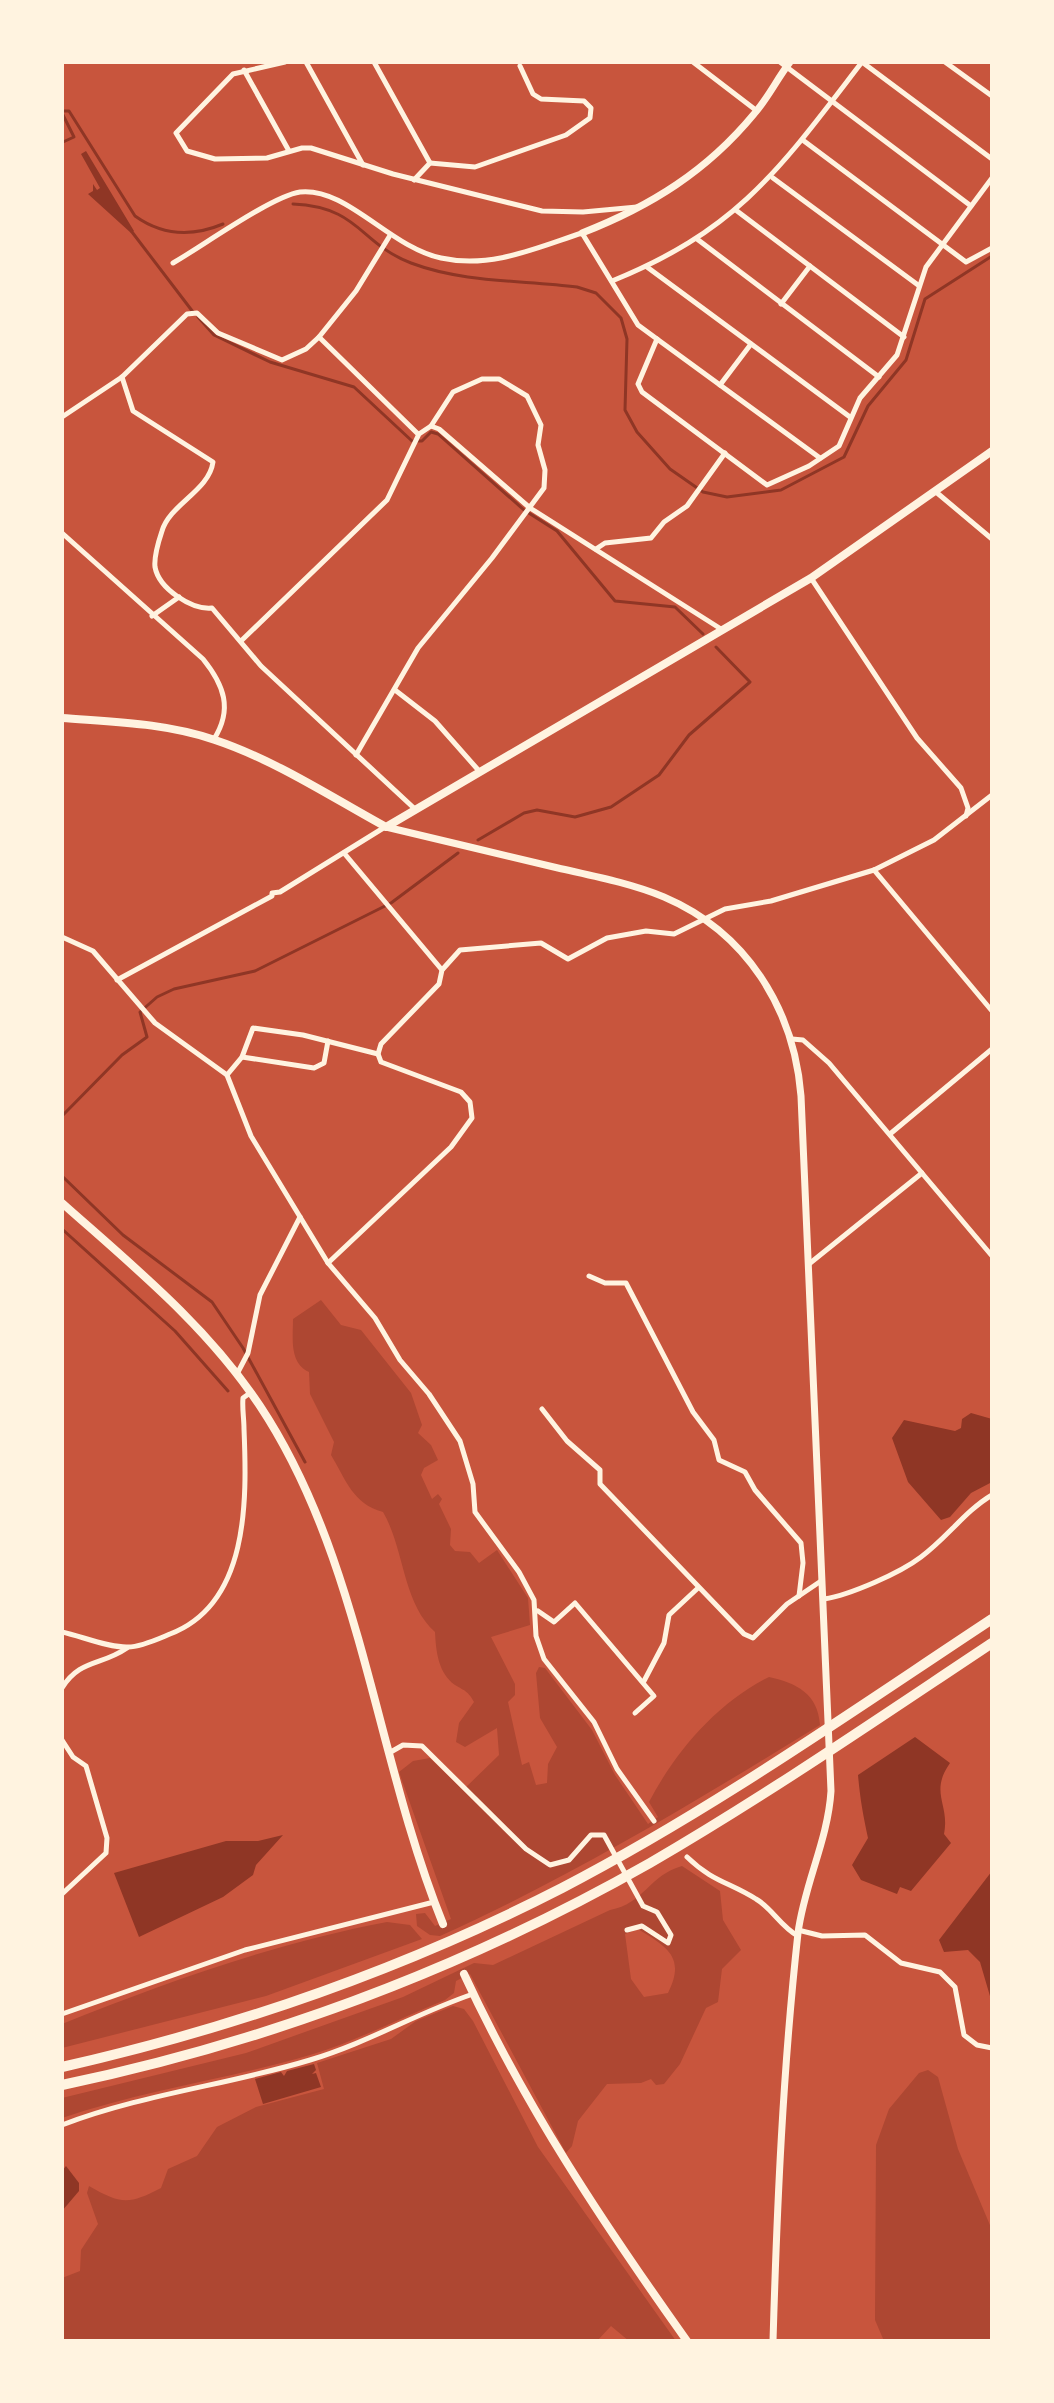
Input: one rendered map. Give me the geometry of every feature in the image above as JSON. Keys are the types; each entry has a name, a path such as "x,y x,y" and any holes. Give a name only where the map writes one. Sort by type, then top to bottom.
{"highway":[{"path":"62,2067 188,2036 282,2005 439,1945 562,1888 639,1846 806,1743 992,1619"},
{"path":"62,2085 133,2070 287,2026 447,1964 521,1930 649,1863 808,1764 992,1643"}],"main road":[{"path":"62,718 169,728 214,739 250,754 386,827 417,812 811,578 992,451"},
{"path":"62,1203 182,1310 237,1374 288,1453 321,1527 443,1924"},
{"path":"464,1974 568,2169 687,2341"}],"street":[{"path":"285,62 233,74 176,133 187,151 207,159 267,158 311,148 414,180 552,212 646,206"},
{"path":"306,62 363,165"},
{"path":"374,62 430,163"},
{"path":"693,62 757,111"},
{"path":"612,281 647,267 697,239 737,211 773,178 862,62 992,159"},
{"path":"945,62 992,96"},
{"path":"173,263 281,199 301,192 339,200 389,236 425,254 470,262 501,259 582,233 646,206 692,176 757,111 785,64 971,206"},
{"path":"430,163 475,167 566,135 590,118 591,108 584,101 541,99 533,94 520,66"},
{"path":"244,70 289,151"},
{"path":"804,141 966,262 992,248"},
{"path":"414,180 430,163"},
{"path":"773,178 918,285"},
{"path":"657,339 638,384 642,392 767,485 839,446 860,398 897,355 918,285 942,246 992,178"},
{"path":"737,211 904,337"},
{"path":"582,233 638,325 820,458"},
{"path":"62,417 122,377 194,313 218,333 282,360 306,349 356,291 389,236"},
{"path":"697,239 879,377"},
{"path":"781,304 810,266"},
{"path":"647,267 850,417"},
{"path":"319,337 417,439"},
{"path":"720,385 751,344"},
{"path":"122,377 133,411 213,462 203,482 161,533 155,565 159,577 179,597 202,609 212,608 261,666 417,812"},
{"path":"241,641 387,500 417,439 431,426 448,399 467,384 499,379 527,396 541,425 538,445 545,470 544,488 418,648 356,755"},
{"path":"431,426 528,510 596,549 722,630"},
{"path":"596,549 605,543 646,541 664,522 681,513 725,453"},
{"path":"936,492 992,539"},
{"path":"62,533 203,659 223,688 224,723 214,739"},
{"path":"811,578 917,738 961,788 968,808 966,817"},
{"path":"152,616 179,597"},
{"path":"395,690 435,721 480,772"},
{"path":"328,1263 451,1147 472,1118 470,1102 461,1092 381,1062 378,1054 381,1044 439,984 442,970 460,950 541,943 568,959 607,938 646,931 674,934 702,917 816,889 874,870 934,840 992,795"},
{"path":"117,980 386,827 640,888 702,917 728,937 762,976 792,1039 800,1075 831,1801 798,1933 777,2169 773,2341"},
{"path":"344,853 442,970"},
{"path":"874,870 992,1011"},
{"path":"62,937 93,951 155,1023 227,1075 251,1136 328,1263 375,1318 400,1360 429,1394 460,1441 470,1468 475,1512 519,1572 538,1611 554,1622 575,1603 654,1696 635,1713"},
{"path":"227,1075 242,1057 253,1028 328,1041 378,1054"},
{"path":"792,1039 803,1040 829,1063 992,1256"},
{"path":"242,1057 314,1068 324,1063 328,1041"},
{"path":"890,1134 992,1049"},
{"path":"809,1264 922,1173"},
{"path":"237,1374 248,1353 260,1295 301,1216"},
{"path":"589,1276 605,1283 626,1283 693,1412 714,1440 719,1460 745,1472 755,1490 801,1543 803,1563 799,1596"},
{"path":"62,1688 78,1668 190,1625 211,1607 227,1581 239,1542 244,1428 242,1409 243,1398 250,1392"},
{"path":"542,1409 567,1441 600,1470 600,1484 744,1634 753,1638 799,1596 823,1579"},
{"path":"824,1599 839,1597 920,1558 971,1509 992,1495"},
{"path":"644,1681 664,1643 669,1615 698,1588"},
{"path":"538,1611 536,1636 544,1659 594,1722 617,1769 654,1821"},
{"path":"62,1632 128,1647"},
{"path":"62,1740 73,1757 86,1766 107,1838 102,1860 62,1894"},
{"path":"388,1753 403,1745 422,1746 526,1849 550,1865 569,1860 591,1835 604,1835 643,1906 657,1912 671,1935 668,1943 642,1926 627,1930"},
{"path":"687,1857 727,1887 755,1898 777,1922 798,1933 865,1935 901,1963 940,1972 955,1987 964,2035 977,2045 992,2048"},
{"path":"62,2014 245,1950 434,1902"},
{"path":"62,2125 118,2104 309,2061 382,2035 473,1994"}],"shaded area":[{"path":"86,151 134,231 131,233 88,194 93,191 93,184 97,190 100,188 81,154"},
{"path":"321,1300 341,1325 361,1330 411,1393 422,1425 418,1433 431,1445 438,1460 424,1468 421,1475 432,1499 438,1494 442,1499 439,1504 451,1529 450,1545 455,1551 470,1552 479,1563 497,1550 528,1598 530,1625 491,1637 515,1684 515,1695 508,1702 522,1765 529,1762 536,1785 547,1783 548,1764 557,1747 540,1718 536,1673 539,1667 545,1668 592,1730 615,1775 648,1824 658,1817 649,1802 685,1747 715,1714 750,1687 769,1677 797,1687 815,1705 820,1725 633,1836 489,1913 440,1936 430,1935 417,1926 416,1914 425,1913 435,1926 451,1919 399,1772 413,1761 430,1758 463,1790 499,1755 497,1728 465,1747 456,1742 459,1723 474,1702 468,1693 449,1680 441,1668 435,1632 416,1606 383,1512 357,1497 331,1455 334,1442 310,1394 309,1372 298,1363 293,1342 293,1319"},
{"path":"971,1413 992,1419 992,1482 971,1493 950,1517 941,1520 908,1482 892,1438 904,1420 955,1431 961,1428 962,1419"},
{"path":"915,1737 950,1763 940,1791 945,1814 944,1834 951,1843 911,1891 900,1887 897,1894 861,1880 852,1865 868,1838 858,1775"},
{"path":"283,1835 256,1865 253,1875 223,1897 139,1937 114,1873 226,1841 258,1841"},
{"path":"682,1866 720,1891 723,1920 741,1950 722,1969 718,2002 706,2008 680,2064 664,2084 656,2085 651,2079 641,2083 607,2084 578,2121 572,2146 566,2153 470,1974 456,1981 454,1993 445,2000 327,2049 62,2118 62,2098 246,2053 403,1997 474,1963 493,1965 622,1907 671,1870","holes":["638,1929 671,1954 675,1970 668,1993 644,1997 631,1979 625,1934"]},
{"path":"992,1871 992,2003 980,1962 968,1950 944,1952 939,1940"},
{"path":"387,1922 410,1925 422,1939 266,1996 62,2048 62,2024 101,2008 263,1952"},
{"path":"453,2006 464,2009 473,2021 538,2147 676,2341 629,2341 611,2326 597,2341 62,2341 62,2278 80,2271 81,2250 98,2224 87,2193 89,2186 117,2199 132,2200 150,2194 161,2188 168,2169 197,2156 217,2127 256,2107 324,2089 317,2063 391,2039 416,2021"},
{"path":"314,2064 316,2070 312,2074 316,2073 321,2087 263,2104 255,2079 281,2072 284,2076 287,2071"},
{"path":"928,2070 938,2077 958,2149 992,2230 992,2341 884,2341 875,2320 876,2145 889,2109 919,2073"},
{"path":"66,2166 79,2183 79,2191 62,2211 62,2171"}],"waterway":[{"path":"62,111 69,111 135,216 167,231 200,231 223,224"},
{"path":"62,113 74,137 63,142"},
{"path":"293,204 332,212 358,227 394,255 431,269 472,278 577,287 596,293 621,318 627,339 625,410 637,432 670,469 703,492 727,497 781,490 844,457 868,406 906,360 925,299 992,256"},
{"path":"132,232 193,312"},
{"path":"198,317 214,335 270,362 354,387 412,441 422,441 431,432 438,434 524,510 557,531 615,601 675,607 703,634"},
{"path":"478,840 524,813 537,810 575,817 611,807 659,775 689,735 750,682 716,647"},
{"path":"62,1116 122,1055 147,1037 140,1012 157,997 174,989 255,971 391,903 458,853"},
{"path":"62,1176 123,1235 212,1302 243,1348 305,1462"},
{"path":"62,1229 175,1331 228,1391"}]}
